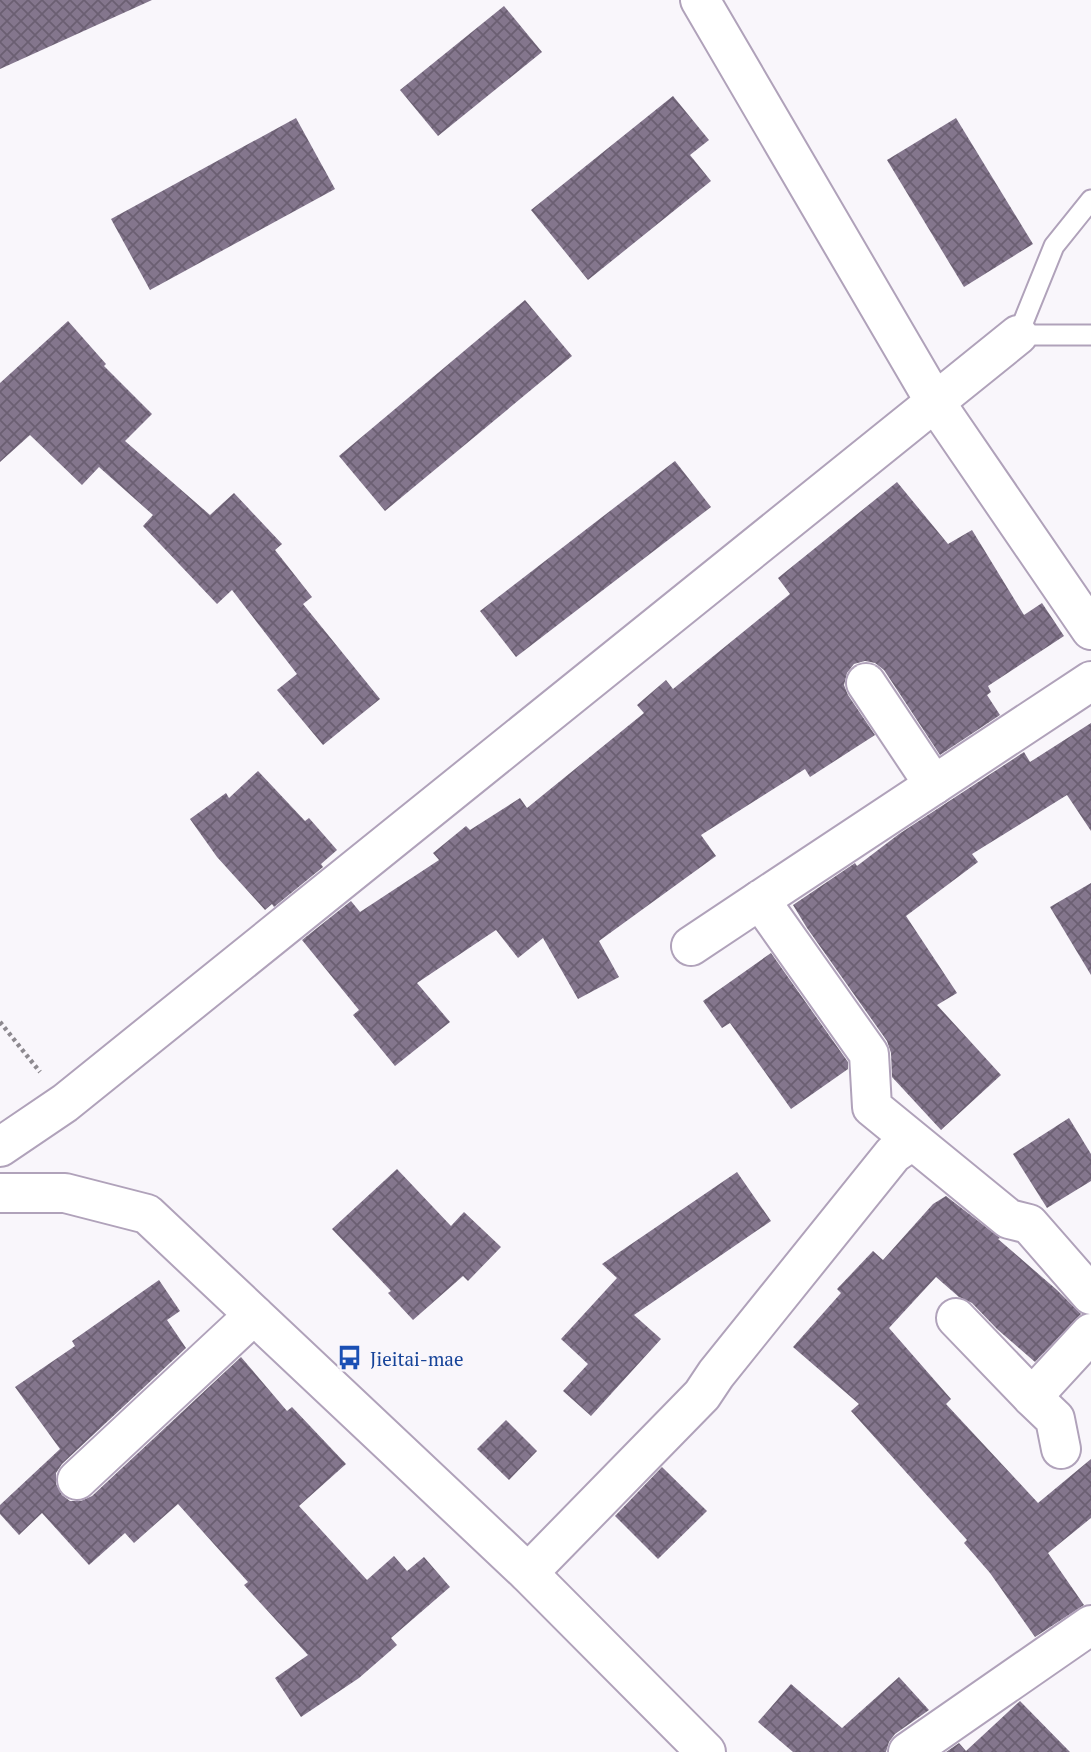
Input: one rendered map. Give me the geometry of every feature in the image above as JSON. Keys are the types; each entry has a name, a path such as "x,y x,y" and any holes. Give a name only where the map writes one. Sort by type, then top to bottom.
{"street":[{"path":"700,0 935,402 1091,630"},
{"path":"0,1147 65,1103 1018,335"},
{"path":"691,946 1091,681"},
{"path":"866,683 934,785"},
{"path":"760,901 869,1054 872,1107 1009,1219 1028,1224 1091,1295"},
{"path":"528,1573 702,1395 893,1154 912,1141"},
{"path":"0,1193 65,1193 147,1214 528,1573 706,1752"},
{"path":"77,1480 254,1315"},
{"path":"956,1318 1055,1419 1061,1449"},
{"path":"1032,1397 1091,1333"},
{"path":"908,1752 1091,1625"}],"lane":[{"path":"1091,200 1054,246 1018,335 1091,335"}],"path":[{"path":"0,1022 65,1103"}],"building":[{"path":"0,0 152,0 0,69"},
{"path":"504,6 542,52 438,136 400,90"},
{"path":"673,96 709,140 690,155 711,181 588,280 531,210"},
{"path":"296,118 335,189 150,290 111,219"},
{"path":"956,118 1033,244 964,287 887,160"},
{"path":"525,300 572,356 385,511 339,456"},
{"path":"68,321 106,364 104,366 152,414 125,441 210,515 234,493 282,544 275,550 312,597 303,604 380,699 323,745 277,690 297,674 232,590 217,604 143,526 153,515 99,467 82,485 30,435 0,462 0,383"},
{"path":"675,461 711,507 516,657 480,611"},
{"path":"897,482 948,544 972,530 1024,615 1042,603 1064,636 988,686 991,692 987,695 1000,715 940,755 884,670 875,663 865,661 854,664 847,673 844,685 875,735 810,777 805,769 701,835 716,856 599,941 619,977 578,999 543,938 518,958 496,930 417,983 450,1022 395,1066 353,1015 359,1010 302,940 351,901 360,912 439,860 433,853 466,826 470,830 520,798 527,808 644,713 637,705 666,680 673,689 790,594 778,578"},
{"path":"1091,723 1091,831 1067,795 972,854 978,862 906,916 957,993 937,1005 1001,1075 941,1130 892,1077 891,1053 887,1041 793,905 855,863 857,866 899,834 1024,752 1030,762"},
{"path":"258,771 305,821 309,818 337,850 321,864 323,867 274,907 272,904 265,910 217,857 190,819 226,793 229,798"},
{"path":"1091,883 1091,975 1050,907"},
{"path":"771,953 848,1062 848,1069 791,1109 730,1023 722,1028 703,1001"},
{"path":"1069,1118 1091,1154 1091,1181 1047,1208 1013,1154"},
{"path":"397,1169 451,1226 464,1212 501,1247 468,1281 463,1276 413,1320 388,1293 391,1291 332,1229"},
{"path":"737,1172 771,1221 634,1315 661,1339 591,1416 563,1391 588,1364 561,1339 617,1278 602,1264"},
{"path":"946,1196 1000,1238 998,1239 1081,1314 1035,1362 972,1303 959,1297 936,1277 889,1328 951,1399 946,1404 1038,1503 1091,1459 1091,1518 1048,1553 1084,1605 1035,1637 990,1573 964,1543 967,1540 851,1411 859,1404 793,1347 841,1293 837,1289 873,1251 883,1260 933,1204"},
{"path":"159,1280 180,1311 167,1320 186,1348 62,1464 56,1473 56,1484 62,1495 70,1501 81,1501 92,1496 241,1357 287,1411 292,1407 346,1464 299,1506 367,1580 394,1556 407,1571 424,1557 450,1587 391,1638 397,1645 359,1678 301,1717 275,1678 308,1655 244,1585 248,1582 178,1504 134,1543 125,1533 89,1565 42,1513 19,1535 0,1514 0,1505 60,1449 15,1387 75,1346 72,1341"},
{"path":"506,1420 537,1451 509,1480 477,1449"},
{"path":"662,1467 707,1511 658,1559 615,1516"},
{"path":"899,1677 929,1710 895,1734 886,1752 793,1752 758,1722 791,1684 842,1728"},
{"path":"1020,1701 1070,1752 946,1752 959,1743 966,1751"}],"place":[{"name":"Jieitai-mae","path":"350,1358"}]}
